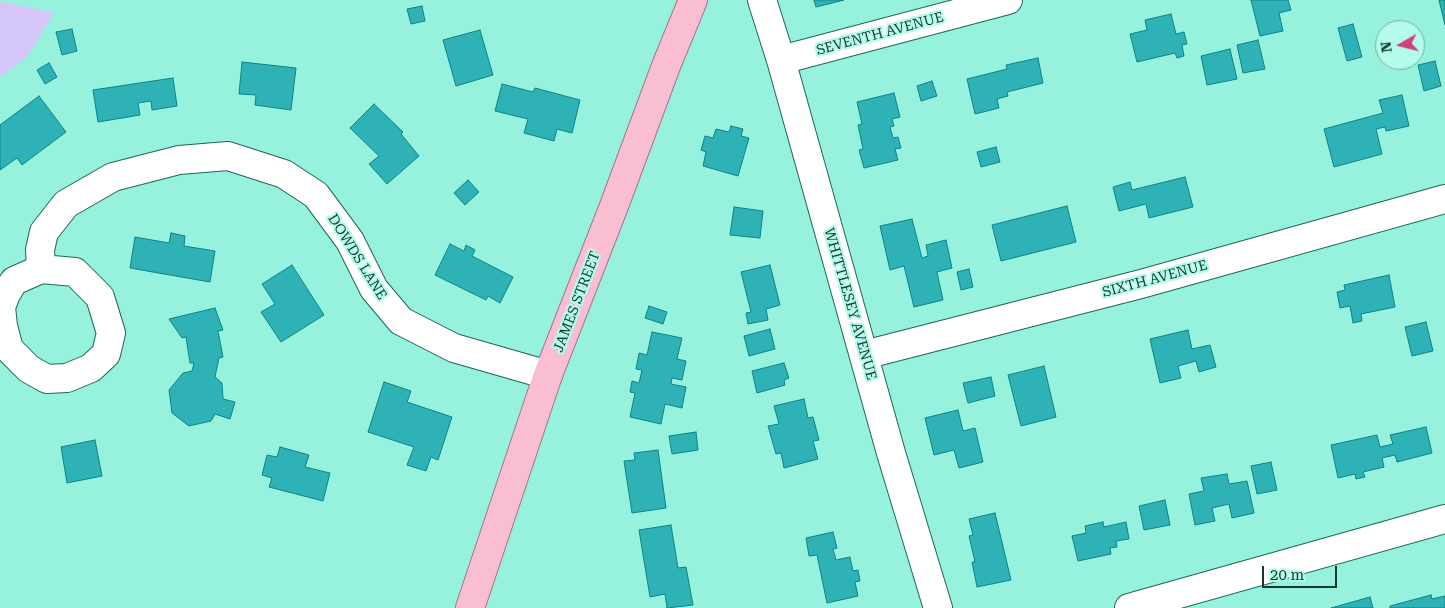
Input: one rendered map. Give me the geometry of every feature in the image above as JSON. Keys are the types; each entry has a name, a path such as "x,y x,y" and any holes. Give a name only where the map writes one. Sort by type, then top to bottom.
{"main road":[{"name":"JAMES STREET","path":"470,608 548,375 693,0"}],"street":[{"name":"WHITTLESEY AVENUE","path":"762,0 782,60 864,355 938,608"},
{"name":"SEVENTH AVENUE","path":"782,60 1008,0"},
{"name":"DOWDS LANE","path":"41,269 40,250 44,232 66,204 113,177 179,160 228,156 284,174 316,195 350,242 374,289 402,321 454,348 548,375"},
{"name":"SIXTH AVENUE","path":"864,355 1141,284 1445,199"},
{"path":"41,269 75,272 100,297 111,333 106,354 91,368 67,378 46,380 29,369 9,349 3,326 1,307 14,281 41,269"},
{"path":"1129,608 1445,519"}],"shaded area":[{"path":"0,1 54,13 27,57 0,77"}],"building":[{"path":"814,0 844,0 816,7"},
{"path":"1251,0 1288,0 1291,10 1279,13 1283,31 1260,36"},
{"path":"1439,0 1445,0 1445,25"},
{"path":"422,6 425,21 411,24 407,9"},
{"path":"1171,14 1176,34 1184,32 1187,44 1182,45 1184,56 1177,58 1175,53 1137,62 1130,34 1147,30 1145,20"},
{"path":"1353,24 1362,57 1347,61 1338,28"},
{"path":"72,29 77,51 62,55 56,32"},
{"path":"480,30 493,75 456,86 443,40"},
{"path":"1258,40 1265,69 1243,73 1237,45"},
{"path":"1230,49 1237,79 1207,85 1201,56"},
{"path":"1038,58 1043,83 1007,92 1008,96 997,99 999,108 975,114 967,79 1007,69 1006,65"},
{"path":"1435,61 1441,86 1424,91 1419,70 1425,70 1425,63"},
{"path":"242,62 296,68 291,110 255,105 256,95 239,94"},
{"path":"49,63 57,77 45,84 37,70"},
{"path":"173,78 177,106 152,110 151,101 138,103 140,115 98,122 93,90"},
{"path":"932,81 937,96 921,101 917,86"},
{"path":"502,84 533,92 535,88 580,100 572,133 557,129 554,141 524,133 528,119 495,111"},
{"path":"894,93 900,117 892,119 894,126 890,127 893,138 898,137 901,148 895,149 898,160 864,168 859,150 863,149 858,125 862,124 857,102"},
{"path":"1402,95 1409,126 1386,131 1385,127 1376,129 1382,154 1334,167 1324,129 1383,113 1379,100"},
{"path":"39,96 66,132 22,165 17,158 0,170 0,125"},
{"path":"374,104 403,132 401,134 419,156 387,184 369,164 379,156 350,128"},
{"path":"731,126 743,129 741,136 749,138 738,176 703,166 706,152 701,150 705,136 713,138 716,129 729,132"},
{"path":"996,147 1000,162 981,167 977,152"},
{"path":"1185,177 1193,207 1149,218 1146,204 1119,211 1113,187 1130,182 1132,190"},
{"path":"468,180 479,192 465,205 454,193"},
{"path":"1067,206 1076,242 1001,261 992,225"},
{"path":"734,207 763,211 760,238 730,235"},
{"path":"912,219 922,258 928,256 926,245 946,240 952,268 937,272 943,300 914,307 904,266 890,270 880,226"},
{"path":"171,233 185,236 184,246 215,251 210,282 130,268 135,237 169,243"},
{"path":"450,244 464,251 466,245 475,250 472,256 513,277 500,303 488,296 486,300 435,275"},
{"path":"292,265 324,315 281,342 261,312 275,304 262,284"},
{"path":"770,265 780,305 766,309 768,320 748,324 746,313 751,312 741,272"},
{"path":"969,269 973,287 961,290 957,272"},
{"path":"1389,275 1395,307 1361,314 1362,321 1353,323 1350,306 1340,308 1337,292 1345,290 1344,285"},
{"path":"649,306 667,312 663,324 645,318"},
{"path":"215,308 223,330 218,331 223,357 219,358 215,377 222,383 223,399 235,402 230,419 215,414 211,421 189,426 172,413 169,390 183,373 192,371 194,363 190,363 186,337 182,338 169,319"},
{"path":"1426,322 1433,351 1412,356 1405,327"},
{"path":"770,329 775,349 749,356 744,336"},
{"path":"1188,330 1192,349 1210,345 1216,367 1199,372 1196,361 1178,366 1181,378 1160,383 1150,339"},
{"path":"652,332 682,338 677,359 686,361 682,380 672,378 671,384 686,387 682,408 665,404 661,424 630,417 635,393 630,392 632,381 639,383 642,370 636,369 639,353 647,355"},
{"path":"784,363 789,378 784,380 785,385 757,393 752,371"},
{"path":"1044,366 1056,417 1021,426 1008,375"},
{"path":"991,377 995,396 968,403 963,383"},
{"path":"384,382 411,391 407,402 452,417 438,460 431,457 426,471 407,465 414,447 368,432"},
{"path":"804,399 808,418 813,417 819,440 813,441 818,459 784,468 781,453 776,454 768,426 779,424 774,406"},
{"path":"958,410 963,431 975,428 983,462 959,468 954,450 934,455 925,418"},
{"path":"1426,427 1432,453 1397,462 1395,455 1382,458 1384,467 1363,472 1365,477 1356,479 1355,474 1338,478 1331,445 1377,435 1380,447 1393,444 1390,435"},
{"path":"696,432 698,450 672,454 669,436"},
{"path":"95,440 102,476 67,483 61,447"},
{"path":"280,447 309,455 305,467 330,473 323,501 269,487 272,478 262,475 267,455 277,457"},
{"path":"658,450 666,508 632,513 624,461 635,460 634,453"},
{"path":"1271,462 1277,490 1257,494 1251,466"},
{"path":"1227,474 1229,484 1247,481 1254,513 1232,518 1229,504 1212,508 1215,521 1195,525 1189,494 1204,491 1201,478"},
{"path":"1165,500 1170,525 1144,530 1139,506"},
{"path":"995,513 1011,580 977,587 972,562 975,562 969,536 973,535 969,519"},
{"path":"1103,522 1104,527 1126,522 1129,539 1116,541 1117,547 1110,548 1111,554 1078,561 1072,536 1086,533 1085,526"},
{"path":"671,525 678,568 686,567 693,605 667,608 665,594 650,597 639,530"},
{"path":"833,532 837,548 833,549 836,560 850,557 853,571 858,570 860,581 855,582 858,596 827,603 817,555 809,556 806,538"},
{"path":"1431,595 1432,599 1445,596 1445,608 1390,608 1390,606"},
{"path":"1370,597 1373,608 1331,608"}]}
